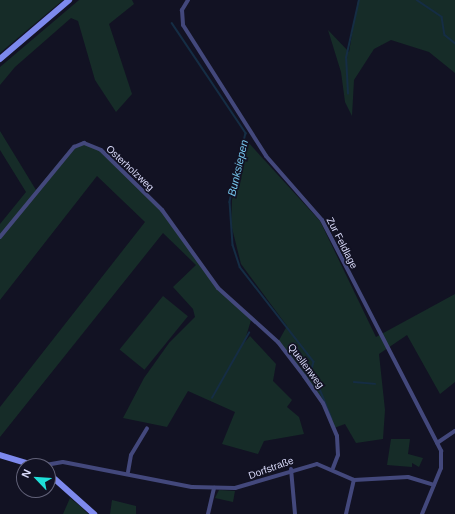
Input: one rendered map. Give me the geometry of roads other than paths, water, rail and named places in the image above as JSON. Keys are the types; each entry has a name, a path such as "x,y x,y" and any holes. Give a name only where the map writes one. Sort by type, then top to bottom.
{"street":[{"path":"0,58 69,0"},
{"name":"Zur Feldlage","path":"188,0 182,10 183,25 266,156 322,220 436,443 442,460 422,514"},
{"name":"Osterholzweg","path":"0,237 65,155 84,143 92,145 129,175 162,210 223,293"},
{"name":"Quellenweg","path":"223,293 278,342 323,403 337,436 338,455 333,468"},
{"path":"128,472 131,455 147,428"},
{"path":"436,443 455,431"},
{"path":"0,455 16,460"},
{"name":"Dorfstraße","path":"56,463 63,462 128,472 214,488 255,484 291,469 318,464 333,468 354,480"},
{"path":"291,469 295,514"},
{"path":"346,514 354,480 408,477 434,485"},
{"path":"56,480 94,514"},
{"path":"208,514 214,488"}],"water":[{"path":"295,342 306,364 302,366 288,347"}],"waterway":[{"path":"348,94 346,58 359,0"},
{"path":"417,0 442,17 445,35 455,43"},
{"name":"Bunksiepen","path":"172,23 246,133 230,202 233,245 240,267 314,362 312,369 332,419"},
{"path":"212,398 249,333"},
{"path":"354,382 375,384"}]}
